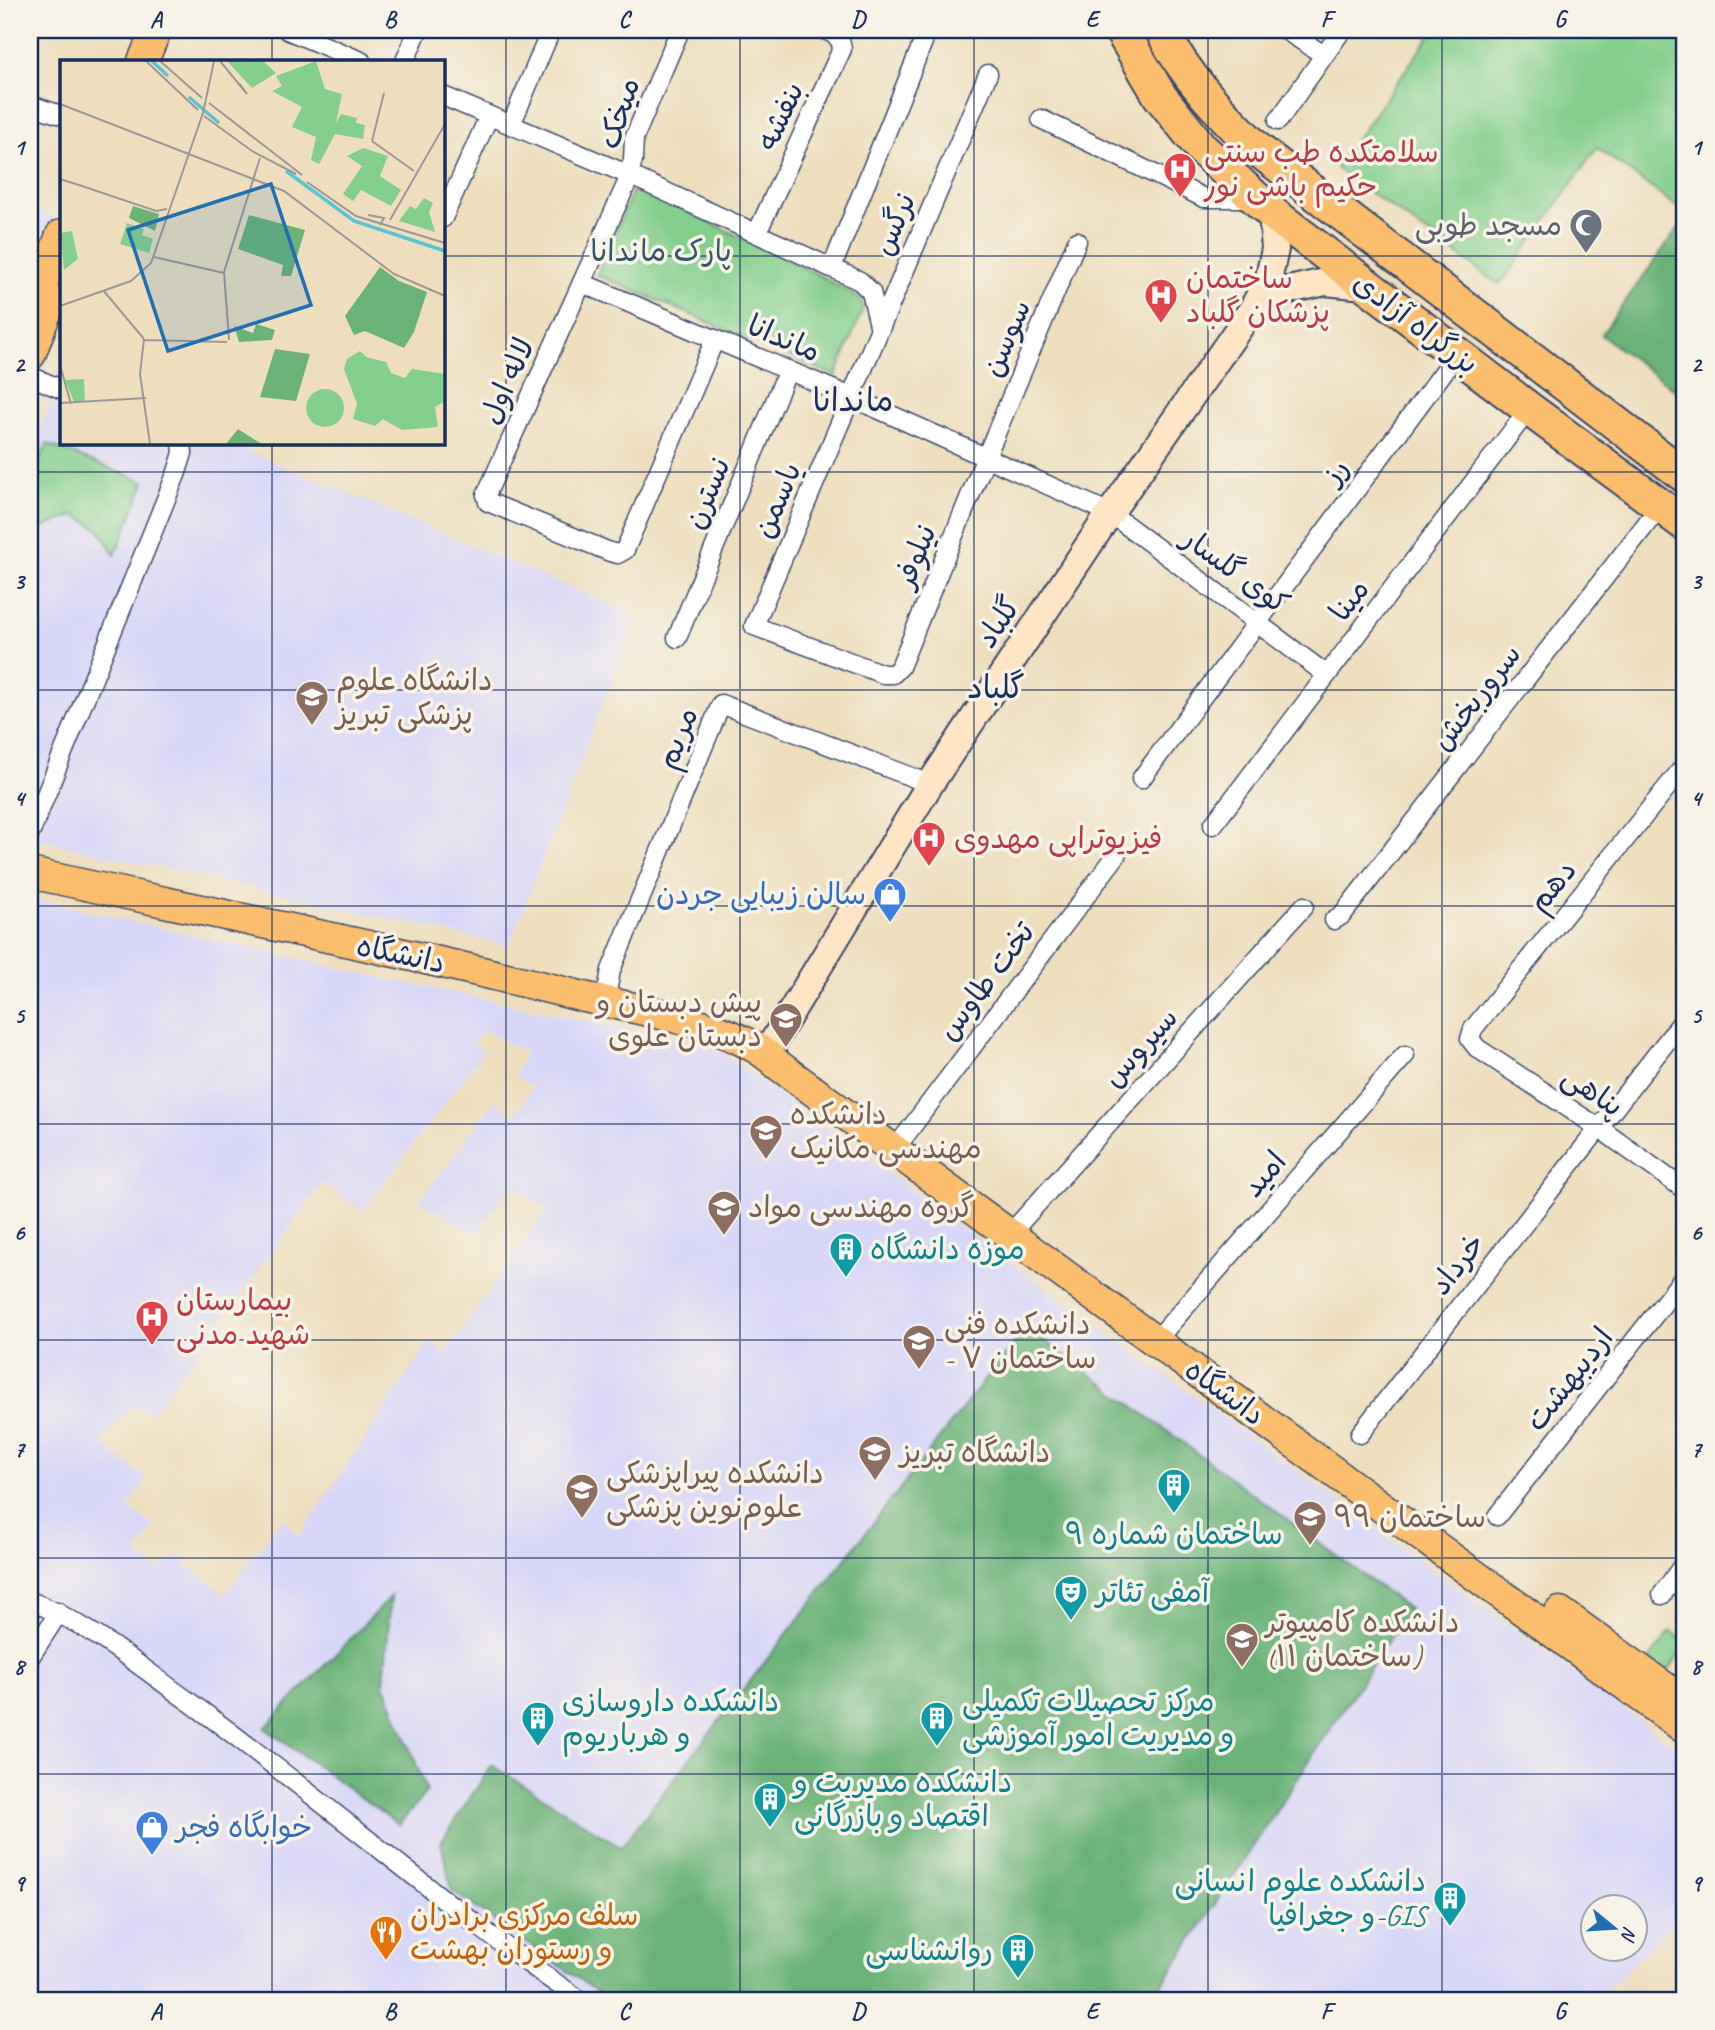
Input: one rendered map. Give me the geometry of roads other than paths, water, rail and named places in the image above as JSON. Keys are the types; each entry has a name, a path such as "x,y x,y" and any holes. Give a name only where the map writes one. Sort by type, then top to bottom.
{"highway":[{"name":"بزرگراه آزادی","path":"1121,30 1160,96 1202,149 1264,205 1529,409 1673,514"},
{"name":"بزرگراه آزادی","path":"1162,30 1214,106 1257,149 1685,476"},
{"path":"1314,246 1327,239 1340,214"},
{"path":"1354,276 1350,246 1369,236"}],"main road":[{"path":"128,60 140,30"},
{"path":"143,60 156,30"},
{"name":"گلباد","path":"766,1053 930,784 1110,513 1253,308 1269,277 1275,249 1264,205"},
{"path":"30,317 60,238"},
{"path":"30,355 60,276"},
{"path":"1253,308 1289,290 1354,276"},
{"name":"دانشگاه","path":"30,873 509,978 703,1026 739,1039 766,1053 778,1065 1685,1729"},
{"name":"دانشگاه","path":"766,1053 781,1055 1685,1702"}],"street":[{"path":"289,30 349,59"},
{"path":"405,60 418,30"},
{"path":"511,125 551,30"},
{"name":"میخک","path":"629,175 634,138 680,30"},
{"name":"بنفشه","path":"757,233 842,49 836,35 824,30"},
{"path":"1285,30 1324,55"},
{"path":"1278,121 1342,30"},
{"path":"832,267 923,42"},
{"name":"نرگس","path":"851,397 988,74"},
{"path":"444,96 629,175 860,281 871,292 880,329"},
{"path":"30,105 60,115"},
{"path":"444,216 489,116"},
{"path":"1041,119 1204,198 1264,205"},
{"path":"582,283 629,175"},
{"name":"سوسن","path":"986,457 1077,241"},
{"name":"ماندانا","path":"582,283 851,397 1110,513"},
{"name":"لاله اول","path":"582,283 486,495 488,502 618,554"},
{"name":"نسترن","path":"618,554 625,550 715,339"},
{"name":"رز","path":"1141,779 1457,354"},
{"name":"نسترن","path":"677,638 788,370"},
{"path":"30,376 60,389"},
{"name":"یاسمن","path":"851,397 754,626 883,674 893,674"},
{"name":"مینا","path":"1213,825 1529,409"},
{"path":"30,834 177,472 183,453 182,444"},
{"name":"نیلوفر","path":"893,674 900,667 986,457"},
{"name":"کوی گلسار","path":"1110,513 1327,675"},
{"name":"سروربخش","path":"1334,920 1342,915 1673,514"},
{"name":"مریم","path":"605,1002 611,970 721,704 930,784"},
{"name":"دهم","path":"1470,1039 1473,1029 1684,770"},
{"name":"تخت طاوس","path":"901,1141 1116,856"},
{"name":"سیروس","path":"1018,1225 1304,906"},
{"name":"خرداد","path":"1360,1434 1685,1018"},
{"name":"پناهی","path":"1470,1039 1477,1048 1599,1128 1685,1190"},
{"name":"امید","path":"1165,1330 1405,1055"},
{"name":"اردیبهشت","path":"1497,1516 1685,1276"},
{"path":"1662,1595 1685,1562"},
{"path":"30,1601 59,1612 123,1654 271,1762 427,1886 580,2000"},
{"path":"30,1657 59,1612"}],"place":[{"name":"سلامتکده طب سنتی حکیم باشی نور","path":"1180,199"},
{"name":"مسجد طوبی","path":"1586,255"},
{"name":"ساختمان پزشکان گلباد","path":"1161,325"},
{"name":"دانشگاه علوم پزشکی تبریز","path":"312,727"},
{"name":"فیزیوتراپی مهدوی","path":"929,868"},
{"name":"سالن زیبایی جردن","path":"890,924"},
{"name":"پیش دبستان و دبستان علوی","path":"786,1049"},
{"name":"دانشکده مهندسی مکانیک","path":"766,1161"},
{"name":"گروه مهندسی مواد","path":"724,1237"},
{"name":"موزه دانشگاه","path":"846,1279"},
{"name":"بیمارستان شهید مدنی","path":"152,1347"},
{"name":"دانشکده فنی - ساختمان ۷","path":"919,1371"},
{"name":"دانشگاه تبریز","path":"875,1482"},
{"name":"ساختمان شماره ۹","path":"1174,1515"},
{"name":"دانشکده پیراپزشکی علوم‌نوین پزشکی","path":"582,1520"},
{"name":"ساختمان ۹۹","path":"1310,1547"},
{"name":"آمفی تئاتر","path":"1071,1622"},
{"name":"دانشکده کامپیوتر (ساختمان ۱۱)","path":"1242,1669"},
{"name":"دانشکده داروسازی و هرباریوم","path":"538,1748"},
{"name":"مرکز تحصیلات تکمیلی و مدیریت امور آموزشی","path":"937,1748"},
{"name":"دانشکده مدیریت و اقتصاد و بازرگانی","path":"770,1829"},
{"name":"خوابگاه فجر","path":"152,1857"},
{"name":"دانشکده علوم انسانی و جغرافیا-GIS","path":"1450,1928"},
{"name":"سلف مرکزی برادران و رستوران بهشت","path":"386,1962"},
{"name":"روانشناسی","path":"1018,1980"}],"district":[{"name":"ماندانا","path":"853,400"},
{"name":"گلباد","path":"996,687"}],"park label":[{"name":"پارک ماندانا","path":"661,251"}]}
